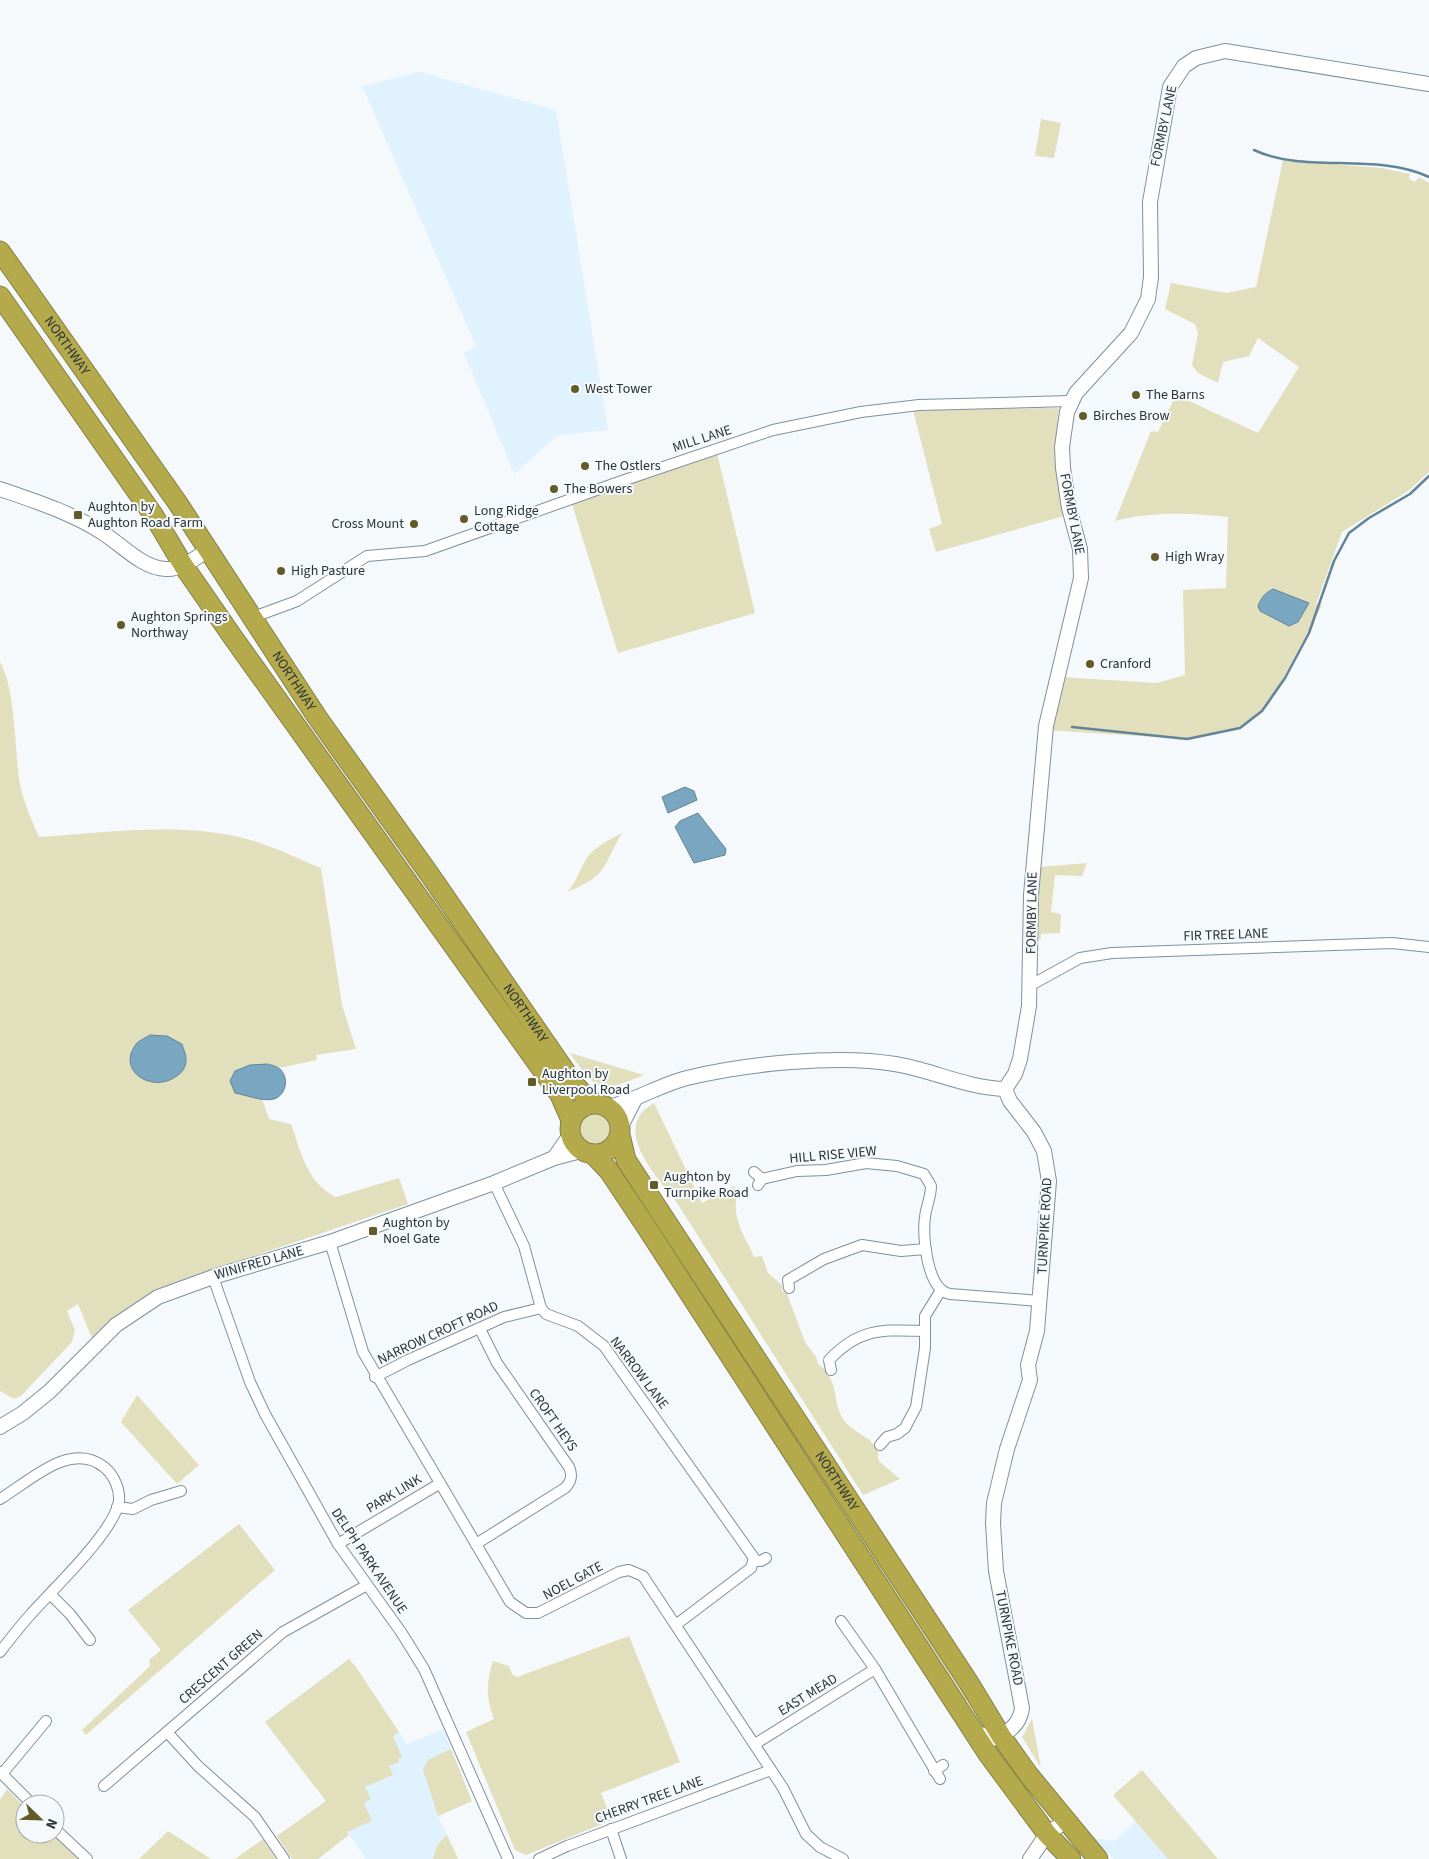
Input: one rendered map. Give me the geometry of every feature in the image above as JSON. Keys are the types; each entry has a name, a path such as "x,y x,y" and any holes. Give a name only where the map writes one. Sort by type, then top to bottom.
{"highway":[{"name":"NORTHWAY","path":"0,251 208,550 317,717 430,875 574,1084 588,1099 602,1105"},
{"name":"NORTHWAY","path":"0,296 154,516 183,565 232,636 560,1095 570,1128"},
{"path":"232,636 254,622"},
{"path":"602,1105 615,1113 620,1131 610,1150 587,1152 576,1146 570,1128 580,1108 602,1105"},
{"name":"NORTHWAY","path":"620,1131 626,1160 969,1683 1001,1736 1028,1774 1098,1859"},
{"name":"NORTHWAY","path":"587,1152 609,1170 826,1501 966,1720 1047,1834 1071,1859"}],"main road":[{"name":"FORMBY LANE","path":"1005,1089 1015,1074 1020,1059 1031,985 1030,895 1046,726 1081,578 1080,549 1069,508 1063,468 1063,429 1070,401 1131,333 1148,299 1151,277 1152,187 1170,87 1184,66 1196,58 1225,51 1429,84"},
{"path":"0,489 44,504 103,533 124,549 153,566 168,569 183,565 208,550"},
{"path":"602,1105 635,1099 694,1077 764,1065 845,1060 894,1064 982,1088 1005,1089"},
{"name":"TURNPIKE ROAD","path":"1001,1736 1018,1722 1022,1708 996,1571 993,1517 1007,1449 1030,1380 1028,1365 1034,1344 1047,1229 1048,1167 1040,1142 1010,1101 1005,1089"},
{"path":"620,1131 635,1099"},
{"path":"554,1158 570,1128"},
{"name":"WINIFRED LANE","path":"0,1427 38,1402 104,1336 133,1312 158,1297 213,1277 330,1242 494,1183 554,1158 587,1152"},
{"path":"966,1720 978,1733 992,1739 1001,1736"},
{"path":"1001,1736 996,1744 1000,1759 1025,1804"},
{"path":"1030,1859 1047,1834 1067,1820"}],"street":[{"name":"MILL LANE","path":"254,622 258,615 297,601 367,556 425,551 773,430 861,412 919,405 1070,401"},
{"name":"FIR TREE LANE","path":"1031,985 1080,958 1112,953 1392,943 1429,947"},
{"name":"HILL RISE VIEW","path":"758,1179 797,1171 826,1170 866,1163 897,1166 924,1174 931,1186 925,1217 926,1249 932,1275 941,1290"},
{"path":"494,1183 524,1246 541,1308"},
{"name":"NOEL GATE","path":"330,1242 363,1352 510,1602 526,1613 544,1612 619,1572 629,1570 639,1573 677,1624 771,1770 789,1799 806,1834 827,1856 843,1859"},
{"path":"785,1281 824,1259 862,1246 901,1251 926,1249"},
{"name":"DELPH PARK AVENUE","path":"213,1277 250,1382 265,1414 338,1544 401,1632 424,1669 508,1859"},
{"path":"880,1446 883,1434 897,1434 905,1428 916,1406 925,1348 927,1311 941,1290 950,1294 1040,1301"},
{"name":"NARROW CROFT ROAD","path":"376,1377 408,1360 504,1317 533,1312 541,1308"},
{"name":"NARROW LANE","path":"541,1308 546,1314 578,1326 604,1346 755,1561"},
{"name":"CROFT HEYS","path":"476,1544 564,1488 570,1482 572,1475 569,1467 497,1363 480,1328"},
{"path":"827,1363 851,1340 866,1333 880,1330 925,1331"},
{"path":"0,1499 58,1464 78,1458 99,1464 112,1476 119,1493 117,1507 101,1535 0,1652"},
{"name":"PARK LINK","path":"338,1544 439,1484"},
{"path":"117,1507 133,1509 152,1500 181,1491"},
{"path":"677,1624 751,1568 755,1561 766,1558"},
{"name":"CRESCENT GREEN","path":"104,1786 283,1632 367,1585"},
{"path":"50,1594 70,1614 90,1640"},
{"path":"841,1621 875,1669 939,1771"},
{"name":"EAST MEAD","path":"754,1744 875,1669"},
{"path":"22,1794 1,1773 46,1721"},
{"path":"167,1732 205,1773 255,1817 284,1859"},
{"name":"CHERRY TREE LANE","path":"539,1859 611,1829 771,1770"},
{"path":"611,1829 621,1859"},
{"path":"65,1839 86,1859"}],"shaded area":[{"path":"420,72 556,110 608,430 557,436 514,474 464,353 476,346 362,86"},
{"path":"1041,119 1061,123 1054,158 1035,156"},
{"path":"1283,160 1382,168 1410,174 1409,179 1415,182 1419,177 1429,183 1429,472 1408,491 1342,532 1316,604 1322,605 1269,705 1240,728 1187,739 1045,730 1061,677 1157,683 1185,675 1183,590 1226,588 1228,517 1157,514 1115,521 1151,431 1158,432 1176,395 1258,433 1299,367 1258,338 1249,356 1223,362 1218,383 1198,373 1192,365 1198,333 1195,324 1165,309 1171,283 1226,293 1256,287"},
{"path":"1059,408 1056,462 1064,516 936,552 929,529 942,524 913,410"},
{"path":"717,453 755,613 618,653 572,504"},
{"path":"0,662 9,686 12,702 20,786 39,837 141,830 218,833 263,844 321,868 342,1005 356,1049 316,1055 317,1060 279,1068 267,1064 235,1093 262,1099 269,1119 291,1124 306,1166 318,1184 326,1191 336,1197 399,1178 408,1204 207,1272 148,1296 115,1316 92,1338 78,1304 67,1311 75,1330 72,1342 21,1396 14,1399 0,1391","holes":["150,1035 167,1036 182,1044 187,1059 182,1072 137,1043"]},
{"path":"622,833 606,863 597,875 590,881 567,892 589,855 600,845"},
{"path":"1087,863 1082,876 1055,875 1051,912 1061,914 1060,933 1041,934 1041,939 1035,939 1040,867"},
{"path":"570,1053 644,1075 618,1085 601,1086 587,1076"},
{"path":"654,1103 702,1203 734,1186 737,1218 754,1257 762,1256 768,1273 782,1285 782,1291 787,1294 805,1342 816,1357 818,1364 825,1369 829,1376 843,1419 851,1428 875,1445 878,1450 879,1461 900,1479 863,1495 677,1203 646,1162 636,1137 636,1126 641,1113"},
{"path":"595,1110 608,1116 614,1129 608,1142 595,1148 582,1142 576,1129 582,1116"},
{"path":"673,1242 970,1698 962,1703 666,1247"},
{"path":"137,1395 199,1465 177,1484 121,1422"},
{"path":"239,1524 275,1570 86,1735 82,1730 150,1666 149,1660 161,1650 128,1610"},
{"path":"629,1636 680,1762 601,1793 612,1820 526,1855 515,1850 466,1732 494,1719 489,1704 488,1690 493,1661 509,1666 512,1674 517,1677"},
{"path":"349,1659 407,1744 443,1729 472,1801 438,1816 458,1859 366,1859 326,1801 265,1722"},
{"path":"349,1659 399,1732 393,1736 402,1757 398,1759 399,1762 389,1766 393,1775 365,1787 371,1799 364,1803 372,1821 347,1832 349,1835 318,1859 292,1859 277,1836 326,1801 265,1722"},
{"path":"1032,1719 1041,1768 1022,1737"},
{"path":"451,1749 472,1801 438,1816 423,1770 428,1760"},
{"path":"1142,1770 1218,1859 1168,1859 1113,1795"},
{"path":"7,1789 15,1797 15,1844 63,1844 79,1859 0,1859 0,1800"},
{"path":"1136,1821 1168,1859 1113,1859 1093,1838 1114,1841"},
{"path":"168,1831 211,1859 139,1859"},
{"path":"447,1835 458,1859 433,1859 437,1845"},
{"path":"263,1839 276,1859 235,1859"}],"water":[{"path":"1273,589 1309,603 1298,622 1289,626 1260,611 1258,606 1260,601"},
{"path":"685,787 694,791 697,800 668,813 662,797"},
{"path":"698,813 726,849 725,855 694,863 675,827 680,821"},
{"path":"150,1035 167,1036 182,1044 186,1057 185,1065 180,1074 168,1081 148,1081 134,1071 130,1063 131,1053 137,1043"},
{"path":"267,1064 279,1069 285,1078 284,1090 278,1097 265,1100 235,1093 230,1081 235,1071 250,1065"}],"waterway":[{"path":"1254,150 1274,157 1295,161 1386,166 1408,170 1429,177"},
{"path":"1072,727 1187,739 1240,728 1262,711 1285,678 1309,633 1334,561 1349,533 1369,518 1410,494 1429,476"}],"place":[{"name":"West Tower","path":"575,389"},
{"name":"The Barns","path":"1136,395"},
{"name":"Birches Brow","path":"1083,416"},
{"name":"The Ostlers","path":"585,466"},
{"name":"The Bowers","path":"554,489"},
{"name":"Aughton by Aughton Road Farm","path":"78,515"},
{"name":"Long Ridge Cottage","path":"464,519"},
{"name":"Cross Mount","path":"414,524"},
{"name":"High Wray","path":"1155,557"},
{"name":"High Pasture","path":"281,571"},
{"name":"Aughton Springs Northway","path":"121,625"},
{"name":"Cranford","path":"1090,664"},
{"name":"Aughton by Liverpool Road","path":"532,1082"},
{"name":"Aughton by Turnpike Road","path":"654,1185"},
{"name":"Aughton by Noel Gate","path":"373,1231"}]}
